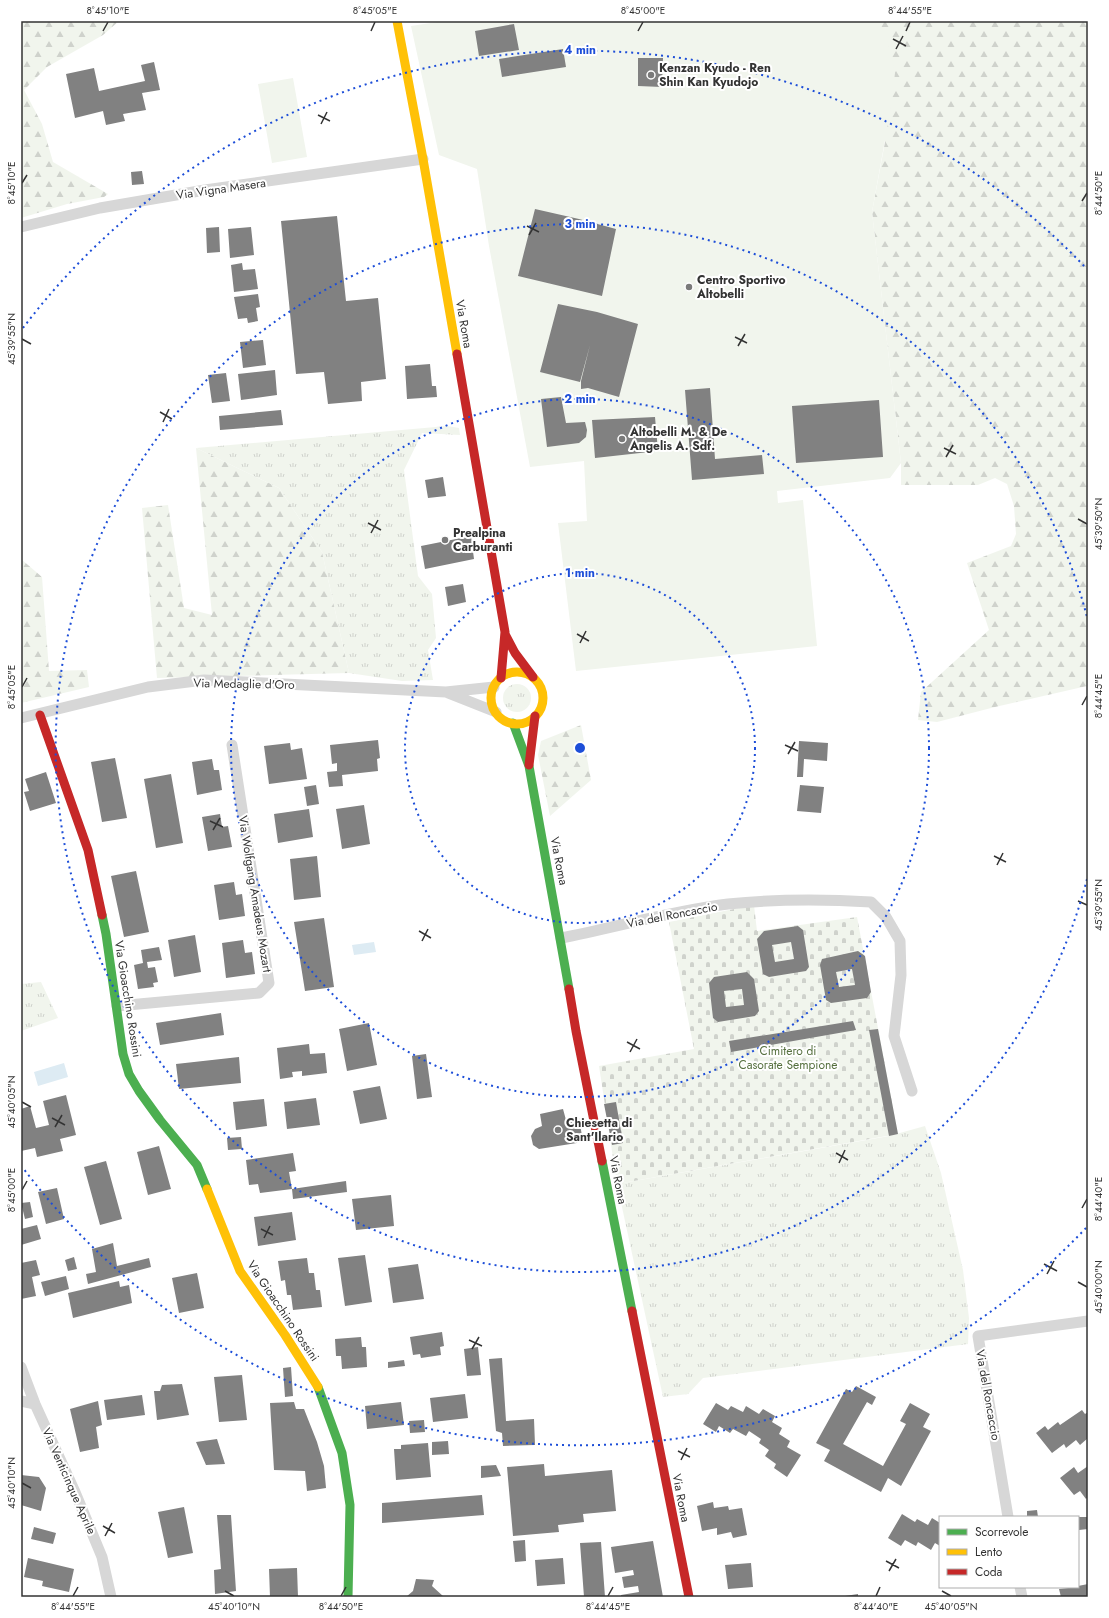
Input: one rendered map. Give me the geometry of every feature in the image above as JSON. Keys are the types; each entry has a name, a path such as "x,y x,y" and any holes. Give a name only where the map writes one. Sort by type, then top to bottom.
{"street":[{"name":"Via Roma","path":"397,21 423,158 505,632 501,678"},
{"name":"Via Vigna Masera","path":"21,227 100,208 205,190 423,158"},
{"name":"Via Roma","path":"505,632 515,653 539,684 542,692 543,701 535,716 529,766"},
{"path":"533,677 517,672 508,674 501,678 494,687 492,700 496,712 503,720 513,723 521,723 529,721 535,716"},
{"name":"Via Medaglie d'Oro","path":"21,718 40,715 148,688 204,680 446,692 494,687"},
{"name":"Via Medaglie d'Oro","path":"446,692 496,712"},
{"name":"Via Gioacchino Rossini","path":"40,715 88,850 106,934 123,1054 129,1074 138,1091 197,1165 240,1271 285,1335 318,1386 342,1453 350,1505 348,1597"},
{"name":"Via Roma","path":"513,723 529,766 561,938 576,1031 689,1597"},
{"name":"Via Wolfgang Amadeus Mozart","path":"117,1006 259,993 270,983 232,745"},
{"name":"Via del Roncaccio","path":"561,938 691,910 748,902 799,899 871,902 886,917 900,941 901,975 894,1036 912,1091"},
{"name":"Via del Roncaccio","path":"1008,1516 978,1336 1088,1321"},
{"name":"Via Venticinque Aprile","path":"21,1367 35,1404 75,1492 102,1557 111,1597"},
{"path":"21,1401 35,1404"}],"green space":[{"path":"21,21 119,21 103,35 47,67 24,90 42,124 53,162 108,194 104,197 67,204 21,218"},
{"name":"Centro Sportivo Altobelli","path":"444,21 870,21 882,27 889,47 895,73 891,107 872,212 901,463 890,478 777,491 778,503 803,500 817,646 576,671 558,523 587,521 584,461 530,467 489,246 477,169 439,155 411,26"},
{"path":"870,21 1088,21 1088,687 995,707 937,722 918,720 921,692 989,630 967,563 1011,546 1016,534 1014,506 1007,484 995,478 978,485 901,485 901,463 872,212 885,142"},
{"path":"293,78 307,157 272,163 258,84"},
{"path":"447,426 459,428 460,435 422,433 404,470 418,576 432,594 436,638 428,650 433,680 402,681 349,673 322,552 279,488 196,448"},
{"path":"196,448 279,488 322,552 349,673 157,678 142,508 168,505 184,608 212,615"},
{"path":"21,559 42,577 49,671 87,670 89,687 21,703"},
{"path":"517,684 527,688 531,698 527,708 517,712 507,708 503,698 507,688"},
{"path":"581,725 591,780 550,816 538,755 541,741"},
{"name":"Cimitero di Casorate Sempione","path":"754,905 757,931 857,917 898,1134 617,1184 599,1066 694,1049 669,922"},
{"path":"41,982 58,1018 21,1031 21,984"},
{"path":"925,1126 941,1173 963,1270 969,1318 968,1344 703,1378 688,1394 663,1397 617,1184 889,1136"}],"shaded area":[{"path":"374,942 376,952 354,955 352,945"},
{"path":"64,1063 68,1077 38,1086 34,1072"}],"building":[{"path":"514,24 519,50 479,56 475,31"},
{"path":"563,49 566,67 502,77 499,59"},
{"path":"638,58 663,58 662,87 638,86"},
{"path":"154,62 160,90 142,93 146,110 123,114 125,121 106,125 103,111 75,118 66,74 94,68 99,91 145,81 141,65"},
{"path":"142,171 144,184 132,185 131,172"},
{"path":"535,209 616,229 602,296 518,276"},
{"path":"337,216 346,301 378,298 386,379 361,382 362,401 328,404 324,372 296,374 281,221"},
{"path":"219,227 220,252 207,253 206,228"},
{"path":"251,227 254,255 230,258 228,229"},
{"path":"242,263 243,270 255,269 258,289 234,292 231,265"},
{"path":"258,294 260,307 256,308 258,321 248,323 247,318 238,319 234,297"},
{"path":"558,304 597,312 638,324 619,397 588,388 581,389 581,381 590,345 580,382 540,372"},
{"path":"263,340 266,365 243,368 240,342"},
{"path":"430,364 432,386 436,386 437,397 407,399 405,366"},
{"path":"275,370 277,395 241,400 238,374"},
{"path":"226,373 230,401 212,403 208,375"},
{"path":"710,388 715,459 762,455 764,474 692,480 685,390"},
{"path":"561,397 566,423 585,422 587,430 586,437 579,443 547,447 541,399"},
{"path":"879,400 883,457 796,463 792,406"},
{"path":"281,410 283,425 220,430 219,416"},
{"path":"655,417 658,451 595,458 592,420"},
{"path":"443,477 446,496 428,498 425,480"},
{"path":"471,536 474,559 425,569 421,546"},
{"path":"463,584 466,602 448,606 445,587"},
{"path":"378,740 380,758 377,759 378,771 342,775 343,786 329,787 327,772 337,771 337,763 332,764 330,745"},
{"path":"799,741 828,743 827,761 804,759 803,777 797,777"},
{"path":"290,743 291,750 302,748 307,779 269,784 264,746"},
{"path":"115,758 127,818 102,822 91,762"},
{"path":"212,759 214,770 219,770 222,790 197,795 192,762"},
{"path":"46,772 56,803 30,811 24,792 29,791 25,779"},
{"path":"171,774 183,843 156,848 144,779"},
{"path":"316,785 319,804 307,806 304,787"},
{"path":"800,785 824,787 821,813 797,811"},
{"path":"364,805 370,844 342,849 336,809"},
{"path":"309,809 313,837 278,843 274,814"},
{"path":"220,814 222,827 228,826 232,847 208,851 202,817"},
{"path":"317,856 321,897 294,900 290,859"},
{"path":"136,871 149,932 124,937 111,876"},
{"path":"234,882 236,895 242,894 245,916 219,920 214,885"},
{"path":"324,918 334,987 305,991 294,922"},
{"path":"798,926 803,930 809,967 806,971 769,977 763,974 757,939 764,931","holes":["791,942 794,959 775,962 772,945"]},
{"path":"195,935 201,972 174,977 168,940"},
{"path":"243,940 245,953 252,952 255,974 226,978 222,943"},
{"path":"159,947 162,960 147,962 148,968 155,967 158,982 153,983 154,987 138,989 134,965 143,963 141,950"},
{"path":"858,951 865,956 871,992 867,998 831,1003 826,1000 820,965 822,959","holes":["852,969 855,985 839,987 836,972"]},
{"path":"747,972 754,979 759,1011 755,1016 718,1022 713,1018 709,983 714,977","holes":["742,989 744,1005 726,1007 724,991"]},
{"path":"221,1013 224,1035 160,1045 156,1023"},
{"path":"853,1021 856,1030 731,1052 729,1041"},
{"path":"369,1023 377,1065 347,1071 339,1029"},
{"path":"878,1029 898,1134 889,1136 869,1030"},
{"path":"309,1044 310,1054 325,1053 327,1073 302,1076 302,1071 292,1072 293,1077 280,1079 277,1048"},
{"path":"426,1054 432,1097 417,1099 412,1056"},
{"path":"239,1057 241,1083 179,1089 176,1064"},
{"path":"380,1086 387,1119 360,1124 353,1091"},
{"path":"66,1095 76,1135 60,1139 63,1151 37,1157 35,1148 21,1151 21,1109 30,1106 36,1128 49,1125 43,1101"},
{"path":"316,1098 320,1125 287,1129 284,1102"},
{"path":"264,1099 267,1126 236,1130 233,1102"},
{"path":"616,1102 623,1143 612,1145 604,1104"},
{"name":"Chiesetta di Sant'Ilario","path":"563,1109 566,1120 579,1118 583,1142 539,1149 533,1145 531,1136 535,1129 542,1126 540,1114"},
{"path":"241,1137 242,1149 228,1150 227,1138"},
{"path":"159,1146 171,1189 148,1195 137,1152"},
{"path":"293,1153 296,1171 289,1172 292,1189 260,1193 258,1184 249,1185 246,1160"},
{"path":"106,1161 122,1219 100,1225 84,1167"},
{"path":"346,1181 347,1192 293,1199 292,1189"},
{"path":"57,1188 64,1219 46,1224 38,1192"},
{"path":"391,1195 394,1226 356,1230 352,1199"},
{"path":"30,1202 33,1217 25,1219 21,1203"},
{"path":"292,1212 296,1240 258,1246 254,1217"},
{"path":"37,1225 41,1239 21,1245 21,1229"},
{"path":"113,1243 117,1266 149,1258 151,1267 88,1284 86,1274 96,1272 92,1249"},
{"path":"365,1255 372,1302 345,1306 338,1258"},
{"path":"74,1257 77,1269 68,1271 65,1260"},
{"path":"307,1258 309,1273 314,1273 316,1290 320,1290 322,1307 293,1310 291,1295 287,1295 285,1280 281,1281 278,1261"},
{"path":"36,1260 40,1275 32,1277 36,1296 21,1299 21,1263"},
{"path":"418,1264 424,1299 393,1303 388,1268"},
{"path":"197,1273 204,1308 179,1313 172,1278"},
{"path":"66,1276 69,1289 45,1296 41,1282"},
{"path":"119,1281 120,1287 129,1285 132,1303 73,1318 68,1293"},
{"path":"442,1332 444,1346 440,1347 441,1355 421,1358 420,1354 413,1355 410,1337"},
{"path":"361,1337 362,1347 366,1347 367,1367 342,1369 341,1356 336,1356 335,1339"},
{"path":"478,1347 481,1375 467,1376 464,1349"},
{"path":"502,1358 506,1421 534,1419 535,1445 503,1446 502,1433 496,1431 489,1359"},
{"path":"404,1360 405,1366 388,1368 388,1362"},
{"path":"291,1367 293,1396 285,1397 283,1368"},
{"path":"242,1375 247,1420 219,1422 214,1377"},
{"path":"182,1384 189,1415 157,1420 154,1391 160,1391 162,1385"},
{"path":"856,1386 876,1397 872,1405 867,1402 843,1444 883,1466 906,1424 900,1421 910,1403 930,1414 923,1427 931,1431 901,1486 888,1478 881,1492 824,1461 830,1450 816,1443 846,1389 852,1392"},
{"path":"465,1394 468,1418 433,1422 430,1398"},
{"path":"142,1395 145,1415 107,1420 104,1400"},
{"path":"98,1401 102,1425 96,1427 99,1448 80,1452 70,1409"},
{"path":"294,1402 296,1409 304,1409 317,1442 324,1466 326,1488 307,1491 305,1471 274,1470 270,1403"},
{"path":"401,1402 404,1425 367,1429 365,1406"},
{"path":"716,1403 728,1410 731,1406 743,1412 746,1406 759,1414 763,1409 775,1416 772,1422 782,1428 779,1434 790,1441 787,1447 801,1455 787,1477 774,1468 776,1464 765,1456 769,1450 759,1443 761,1439 749,1431 746,1436 733,1429 730,1433 719,1426 716,1432 703,1424"},
{"path":"1082,1410 1085,1414 1088,1412 1088,1438 1080,1445 1076,1440 1066,1448 1064,1444 1052,1453 1036,1433 1045,1426 1048,1430 1058,1422 1060,1425"},
{"path":"424,1420 425,1432 410,1433 409,1421"},
{"path":"217,1439 225,1464 206,1465 196,1442"},
{"path":"448,1441 449,1454 432,1455 432,1442"},
{"path":"428,1443 431,1477 396,1480 394,1449 401,1449 401,1445"},
{"path":"544,1464 545,1476 612,1470 616,1511 583,1514 584,1522 558,1525 559,1532 513,1536 507,1467"},
{"path":"496,1465 501,1476 481,1478 481,1466"},
{"path":"1088,1466 1088,1497 1086,1499 1080,1491 1074,1495 1060,1478 1074,1467 1078,1473"},
{"path":"21,1475 39,1477 46,1488 41,1511 21,1505"},
{"path":"482,1495 484,1515 382,1523 382,1503"},
{"path":"713,1502 714,1508 728,1506 729,1510 742,1508 747,1535 733,1538 731,1532 717,1535 717,1528 702,1531 697,1506"},
{"path":"184,1507 193,1553 168,1558 158,1512"},
{"path":"1037,1510 1038,1516 1027,1516 1027,1511"},
{"path":"902,1514 915,1522 917,1519 928,1525 932,1518 939,1522 939,1545 935,1543 931,1550 918,1542 916,1546 905,1540 901,1546 888,1538"},
{"path":"217,1515 231,1515 236,1591 215,1594 214,1570 221,1569"},
{"path":"1079,1517 1088,1517 1088,1529 1079,1530"},
{"path":"34,1527 56,1533 53,1544 31,1539"},
{"path":"525,1540 526,1561 515,1562 513,1541"},
{"path":"653,1541 663,1597 621,1597 621,1595 639,1592 638,1586 624,1588 622,1577 634,1575 633,1570 615,1573 611,1547"},
{"path":"601,1542 605,1597 584,1597 580,1543"},
{"path":"28,1558 74,1569 69,1592 42,1586 43,1581 24,1577"},
{"path":"563,1558 565,1584 537,1586 535,1560"},
{"path":"751,1563 753,1587 728,1589 725,1565"},
{"path":"297,1568 298,1597 270,1597 269,1569"},
{"path":"416,1579 434,1580 432,1586 444,1597 406,1597 413,1591"},
{"path":"1088,1584 1088,1597 1061,1597 1059,1589 1079,1588 1079,1586"},
{"path":"858,1594 858,1597 845,1597 845,1596"}],"traffic: fast":[{"path":"513,723 529,766 569,989"},
{"path":"102,915 123,1054 129,1074 139,1091 160,1120 197,1165 207,1189"},
{"path":"602,1161 632,1311"},
{"path":"318,1387 342,1453 350,1505 348,1597"}],"traffic: slow":[{"path":"397,21 457,354"},
{"path":"517,672 527,674 535,680 541,688 543,698 541,708 535,716 527,722 517,724 507,722 499,716 493,708 491,698 493,688 499,680 507,674 517,672"},
{"path":"207,1189 240,1271 285,1335 318,1387"}],"traffic: jam":[{"path":"457,354 505,632 501,678"},
{"path":"505,634 515,653 533,677"},
{"path":"40,715 88,850 102,915"},
{"path":"529,765 535,716"},
{"path":"569,989 602,1161"},
{"path":"632,1311 689,1597"}],"place":[{"name":"Kenzan Kyudo - Ren Shin Kan Kyudojo","path":"651,75"},
{"name":"Centro Sportivo Altobelli","path":"689,287"},
{"name":"Altobelli M. & De Angelis A. Sdf.","path":"622,439"},
{"name":"Prealpina Carburanti","path":"445,540"},
{"name":"Chiesetta di Sant'Ilario","path":"558,1130"}]}
